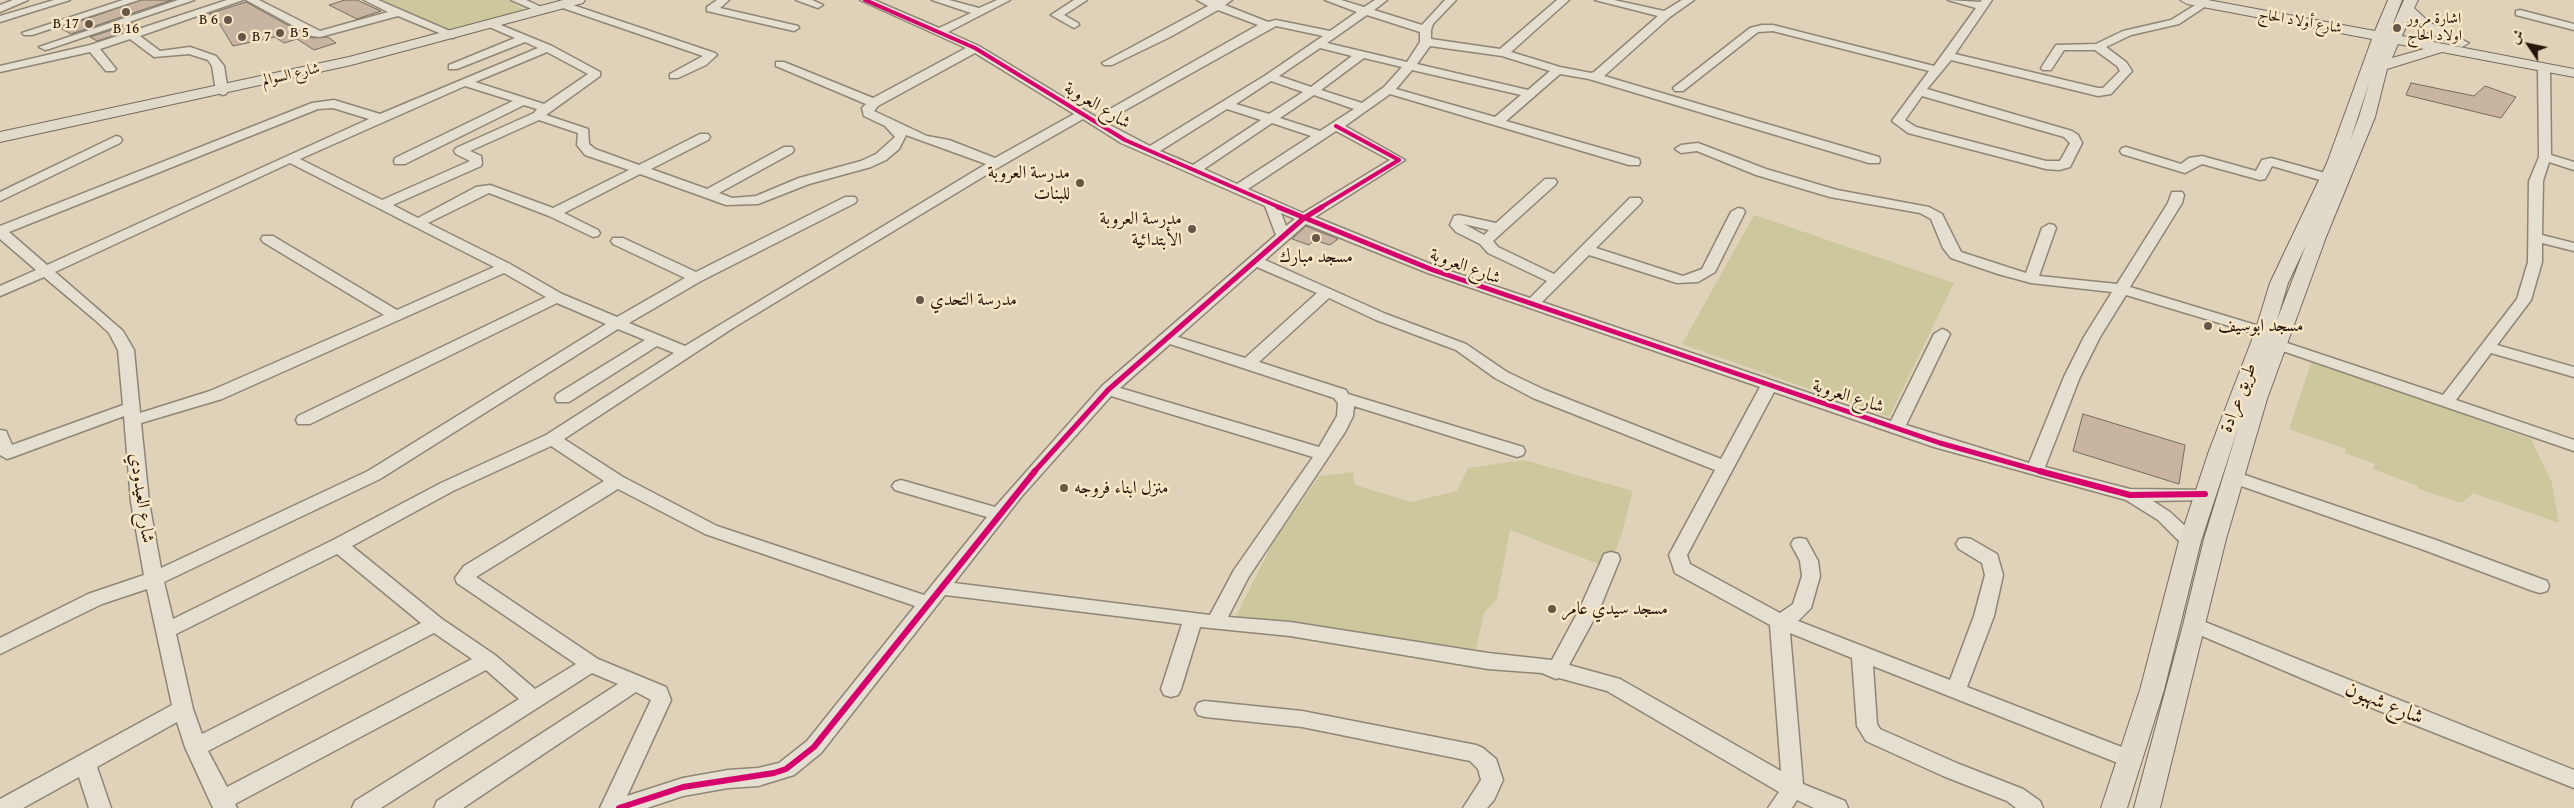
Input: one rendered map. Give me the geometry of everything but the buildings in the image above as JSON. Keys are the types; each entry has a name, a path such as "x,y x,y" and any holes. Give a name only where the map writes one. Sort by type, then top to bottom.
{"main road":[{"name":"شارع السوالم","path":"0,137 222,91 453,35 578,0"},
{"name":"شارع أولاد الحاج","path":"2187,0 2211,2 2478,52"},
{"path":"2317,23 2363,22 2379,17 2392,4"},
{"name":"طريق عرادة","path":"2387,35 2392,4"},
{"path":"2409,4 2424,25 2478,52 2544,68 2574,73"},
{"name":"طريق عرادة","path":"2147,808 2195,625 2214,539 2257,399 2271,339 2279,283 2340,149 2387,35 2409,4"},
{"path":"2317,23 2356,42 2374,66 2431,51 2478,52 2574,69"},
{"name":"طريق عرادة","path":"2114,808 2152,690 2190,541 2205,494 2361,133 2374,66"}],"street":[{"path":"2,15 22,0"},
{"path":"2,15 65,0"},
{"path":"28,33 134,0"},
{"path":"0,70 189,0"},
{"path":"251,0 312,33 320,34 399,12"},
{"path":"516,0 543,10"},
{"path":"724,0 711,9 794,28"},
{"path":"802,0 818,5"},
{"name":"شارع العروبة","path":"865,0 974,48 1089,118 1150,151 1304,218 1433,270 1769,386 1896,428 2035,470 2130,495 2183,496 2205,494"},
{"path":"937,0 980,12"},
{"path":"940,32 1005,0"},
{"path":"1074,25 1056,15 1082,0"},
{"path":"1202,0 1222,3 1267,25"},
{"path":"1330,0 1366,11 1425,36 1503,53 1558,70 1591,76 1874,160"},
{"path":"1150,151 1270,76 1382,0"},
{"path":"1238,189 1364,108 1388,90 1412,64 1433,16 1451,0"},
{"path":"1503,53 1530,27 1564,0"},
{"path":"1600,0 1666,15"},
{"path":"1591,76 1603,72 1666,15 1689,0"},
{"path":"1919,91 2063,132 2074,138 2076,143 2065,164 2051,166 1907,128 1900,124 1898,119 1919,91 1948,56 1985,3 1953,0"},
{"path":"2,15 28,33 49,52 93,48 133,36 229,1"},
{"path":"372,1 453,35"},
{"path":"2047,68 2060,47 2098,47 2127,33 2175,22 2211,2"},
{"path":"1108,63 1166,35 1222,3"},
{"path":"561,4 711,55 702,63 674,76"},
{"path":"2520,13 2574,27"},
{"path":"167,630 339,545 447,487 552,439 728,326 996,163 1089,118 1267,25 1276,23 1330,34"},
{"path":"382,205 476,163 476,159 460,151 541,112 596,74 548,48 491,24"},
{"path":"1680,88 1754,30 1762,28 1773,28 1937,70"},
{"path":"133,36 158,55 194,50 212,58 218,66 222,91"},
{"path":"452,67 525,38"},
{"path":"1318,44 1412,64 1531,94"},
{"path":"1948,56 2098,92 2107,90 2126,71 2122,64 2098,47"},
{"path":"93,48 110,69"},
{"path":"0,292 43,270 291,158 464,82 548,48"},
{"path":"974,48 874,103 868,108 868,113 891,125 996,163"},
{"path":"1194,170 1269,118 1314,90 1362,54"},
{"path":"780,64 874,103"},
{"path":"2446,402 2490,348 2524,300 2535,262 2537,238 2536,180 2545,157 2544,68"},
{"path":"1498,121 1558,70"},
{"path":"1270,76 1364,108"},
{"path":"464,82 523,101 541,112 579,129 584,132 583,145 590,152 641,168 731,202 758,200 804,180 866,164 895,146 901,137 891,125"},
{"path":"1388,90 1634,162"},
{"path":"400,161 523,101"},
{"path":"0,232 316,106 334,104 382,119"},
{"path":"1225,104 1320,135"},
{"path":"619,808 647,797 683,787 728,779 758,777 792,765 814,747 927,603 1044,459 1108,390 1304,218 1399,160 1336,126"},
{"path":"554,213 704,137"},
{"path":"0,197 116,140"},
{"path":"1681,149 1698,147 1761,172 1835,194 1924,210 1937,217 1950,248 1956,255 2031,278 2122,289 2271,339 2574,446"},
{"path":"707,194 788,150"},
{"path":"2126,151 2185,169 2194,161 2202,160 2260,176 2267,163 2272,162 2327,178"},
{"path":"2545,157 2574,166"},
{"path":"291,158 416,224 505,267 557,297 687,353"},
{"path":"1485,241 1550,182"},
{"path":"416,224 486,189 496,190 554,213 593,233"},
{"path":"2035,470 2072,377 2092,337 2175,203 2177,195"},
{"path":"0,647 95,599 154,579 374,475 616,324 696,278 850,200"},
{"path":"1531,305 1589,250 1635,201"},
{"path":"1271,204 1282,236"},
{"path":"1589,250 1682,280 1693,279 1708,272 1738,212"},
{"path":"1499,228 1459,219 1457,224 1461,229 1485,241 1493,250 1556,280"},
{"path":"2031,278 2050,228"},
{"name":"شارع العيدودي","path":"0,232 43,270 75,294 115,331 126,350 140,502 154,579 184,709 196,747 223,805"},
{"path":"2537,238 2574,247"},
{"path":"268,239 396,316"},
{"path":"618,242 696,278"},
{"path":"1256,261 1381,317 1461,347 1517,384 1724,468"},
{"path":"0,435 3,454 131,414 216,395 505,267"},
{"path":"1248,364 1327,292"},
{"path":"304,420 557,297"},
{"path":"1896,428 1942,334"},
{"path":"1166,338 1334,391 1344,398 1517,451"},
{"path":"563,398 656,340"},
{"path":"2490,348 2574,372"},
{"path":"1769,386 1678,556 1679,564 1686,571 1779,621 2130,759"},
{"path":"1108,390 1323,454"},
{"path":"1215,624 1259,546 1323,454 1345,416 1344,398"},
{"path":"552,439 616,481 711,530 747,544 927,603"},
{"path":"2232,477 2430,545 2540,586"},
{"path":"611,808 661,700 659,693 656,690 591,664 464,578 471,571 616,481"},
{"path":"901,486 999,514"},
{"name":"شارع العروبة","path":"2130,495 2164,516 2190,541"},
{"path":"1779,621 1793,615 1801,608 1807,593 1810,576 1808,561 1800,544"},
{"path":"1956,690 1984,616 1994,575 1990,559 1965,544"},
{"path":"339,545 435,624 488,660 535,700"},
{"path":"1556,671 1590,608 1611,559"},
{"path":"940,588 1193,619 1215,624 1290,629 1488,661 1530,663 1614,685 1793,789 1837,808"},
{"path":"1171,689 1193,619"},
{"path":"1779,621 1793,789 1779,808"},
{"path":"196,747 435,624"},
{"name":"شارع شهبون","path":"2195,625 2379,702 2574,779"},
{"path":"1862,655 1867,726 1873,735 1951,770 2015,795 2032,808"},
{"path":"223,805 488,660"},
{"path":"363,808 591,664"},
{"path":"445,808 636,682"},
{"path":"3,808 184,709"},
{"path":"1205,709 1302,719 1476,754 1488,765 1492,780 1486,794 1474,808"},
{"path":"85,763 100,808"}],"shaded area":[{"path":"507,0 528,12 453,31 381,1"},
{"path":"1754,215 1954,283 1889,417 1682,344"},
{"path":"2312,360 2531,439 2552,483 2559,523 2473,493 2462,503 2418,489 2418,486 2373,469 2375,464 2345,453 2346,449 2289,429"},
{"path":"1524,460 1633,491 1621,536 1609,568 1510,530 1497,599 1484,613 1476,649 1234,620 1274,541 1319,476 1353,472 1355,485 1411,502 1457,491 1468,468"}],"cycle path":[{"path":"865,0 975,48 1125,140 1304,218 1433,270 1940,443 2130,495 2205,494"},
{"path":"619,808 683,787 728,779 758,777 774,773 786,769 814,747 1016,492 1108,390 1304,218 1399,160 1336,126"}],"place":[{"name":"B 16","path":"126,12"},
{"name":"B 6","path":"228,20"},
{"name":"B 17","path":"89,24"},
{"name":"اشارة مرور اولاد الحاج","path":"2397,28"},
{"name":"B 5","path":"280,33"},
{"name":"B 7","path":"242,37"},
{"name":"مدرسة العروبة للبنات","path":"1080,183"},
{"name":"مدرسة العروبة الأبتدائية","path":"1192,229"},
{"name":"مسجد مبارك","path":"1316,238"},
{"name":"مدرسة التحدي","path":"920,300"},
{"name":"مسجد ابوسيف","path":"2208,326"},
{"name":"منزل ابناء فروجه","path":"1064,488"},
{"name":"مسجد سيدي عامر","path":"1552,609"}]}
